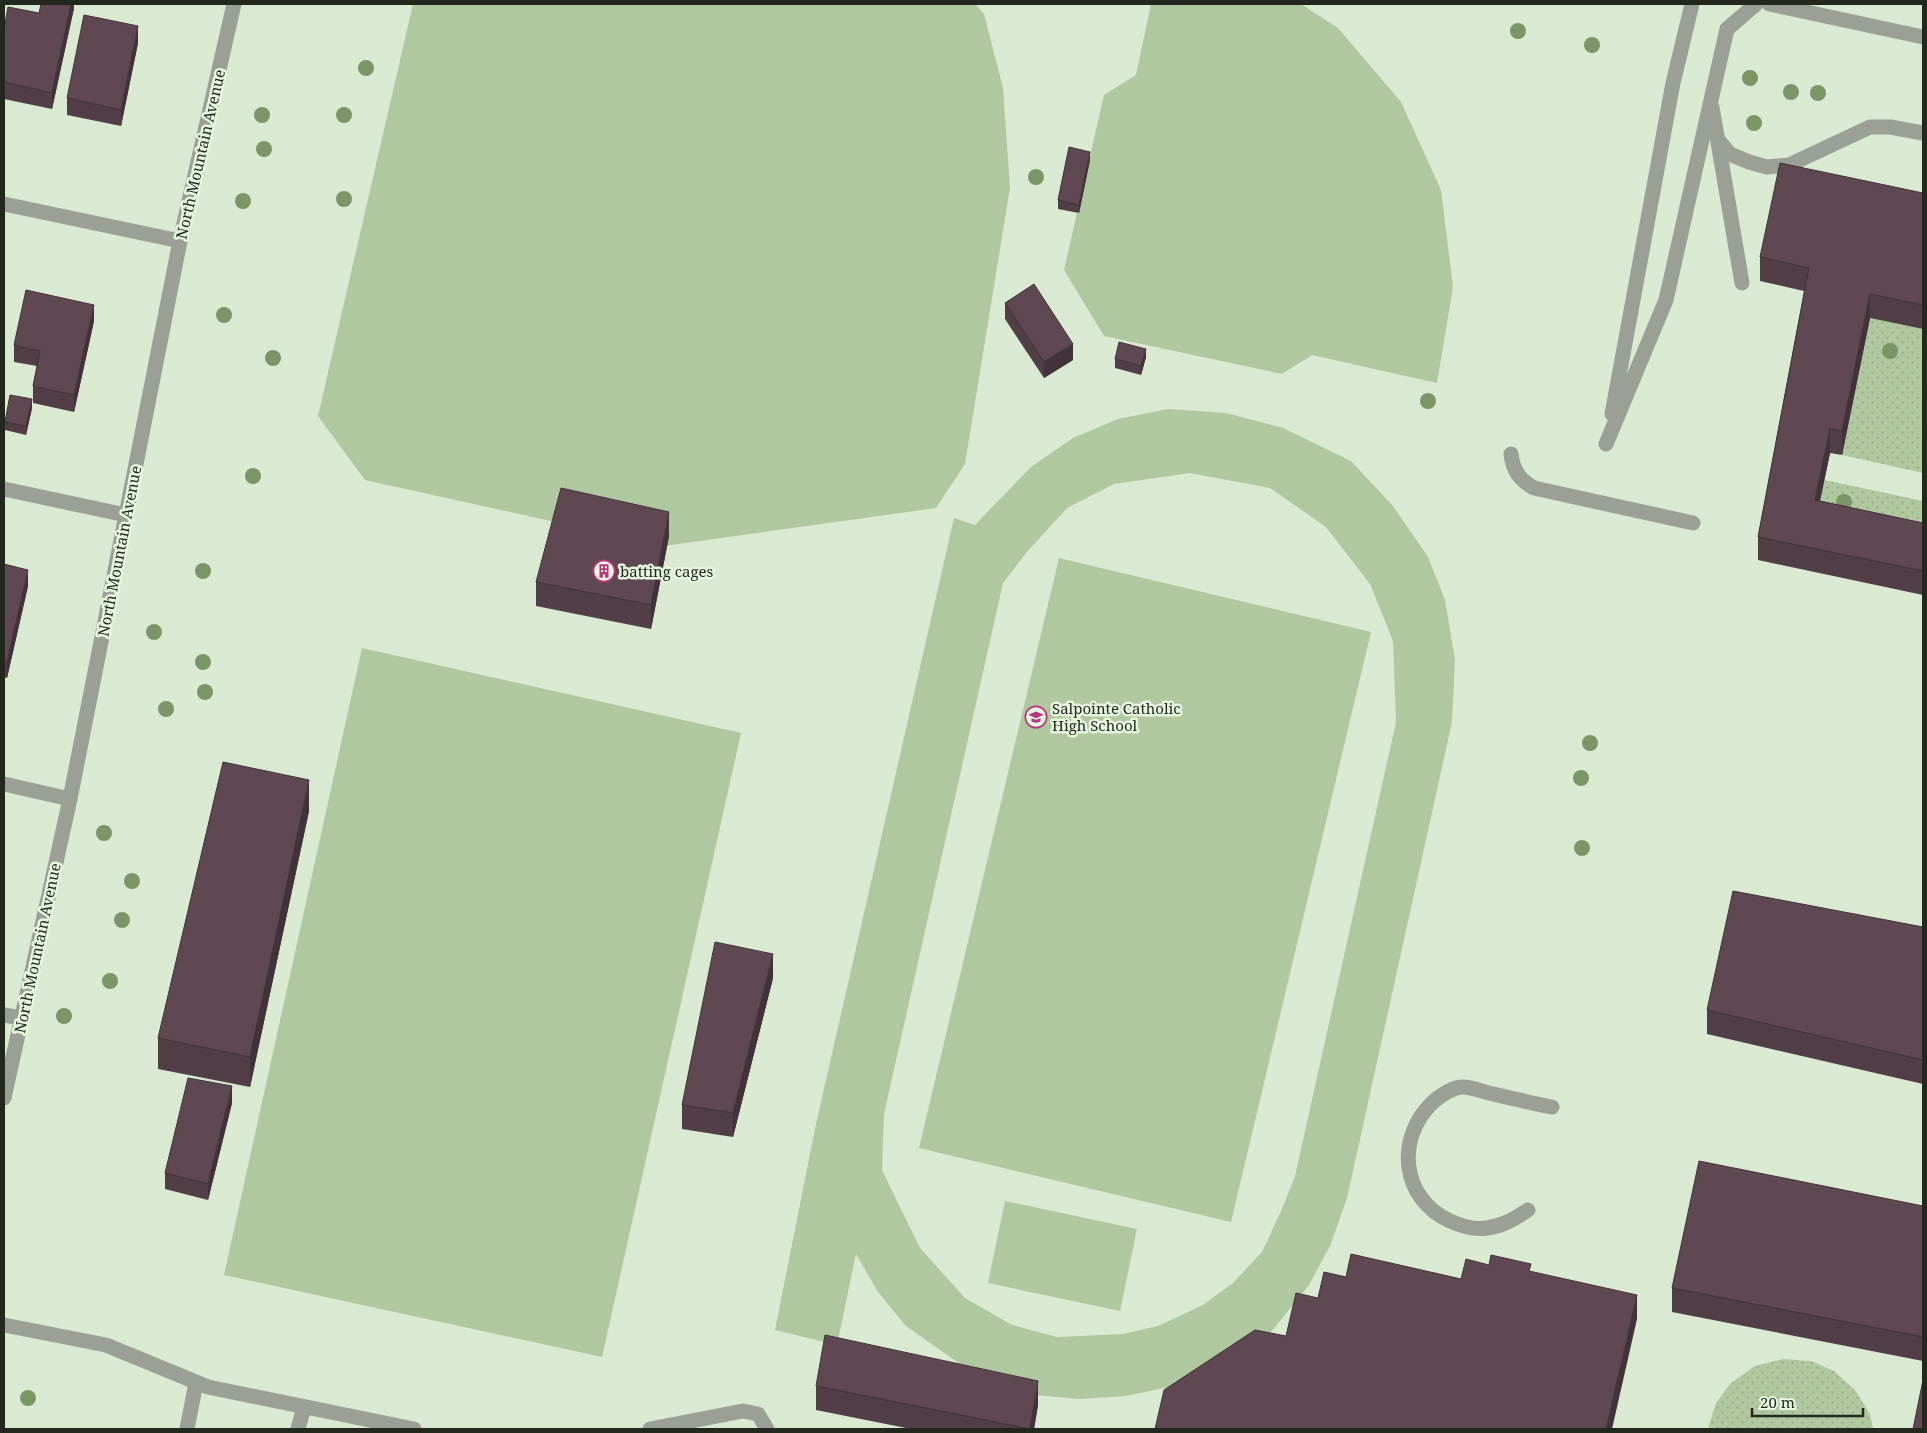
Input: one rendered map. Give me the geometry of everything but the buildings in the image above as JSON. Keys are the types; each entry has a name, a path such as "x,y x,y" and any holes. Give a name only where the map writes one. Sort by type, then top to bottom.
{"street":[{"name":"North Mountain Avenue","path":"4,1098 70,799 180,241 234,4"},
{"path":"1692,4 1673,83 1606,444 1666,300 1727,30 1756,4"},
{"path":"1769,4 1923,36"},
{"path":"1711,101 1742,283"},
{"path":"1718,141 1730,154 1767,167 1789,165 1870,127 1890,126 1923,133"},
{"path":"4,204 180,241"},
{"path":"1511,454 1512,465 1517,475 1534,488 1693,523"},
{"path":"4,489 126,515"},
{"path":"4,784 70,799"},
{"path":"4,1015 22,1018"},
{"path":"1528,1210 1508,1223 1485,1229 1461,1226 1440,1217 1422,1200 1411,1180 1407,1157 1411,1133 1423,1112 1440,1096 1462,1087 1552,1107"},
{"path":"4,1325 106,1345 208,1387 414,1429"},
{"path":"187,1429 196,1383"},
{"path":"298,1429 304,1407"},
{"path":"650,1429 743,1411 758,1414 768,1429"}],"green space":[{"path":"413,4 975,4 984,14 1003,88 1010,188 965,464 936,508 664,546 365,480 318,416"},
{"path":"1151,4 1301,4 1338,28 1401,102 1441,190 1453,287 1437,383 1312,355 1282,374 1104,336 1064,270 1104,95 1136,75"},
{"path":"1870,318 1923,329 1923,473 1842,455"},
{"path":"1168,409 1226,413 1283,428 1351,461 1393,506 1428,557 1445,600 1455,660 1452,722 1347,1198 1330,1246 1309,1285 1271,1332 1223,1366 1174,1386 1126,1396 1081,1399 1022,1394 963,1366 906,1326 878,1292 856,1254 837,1345 775,1330 816,1124 954,518 975,525 1031,467 1073,438 1118,419","holes":["1190,473 1270,488 1326,527 1370,584 1393,641 1396,722 1295,1176 1262,1252 1233,1283 1203,1305 1158,1326 1123,1334 1057,1337 1012,1325 965,1298 920,1248 882,1170 884,1114 1003,583 1026,553 1067,508 1114,484"]},
{"path":"1824,480 1923,501 1923,547 1815,524"},
{"path":"1059,558 1371,632 1231,1222 919,1148"},
{"path":"362,648 741,733 602,1357 224,1275"},
{"path":"1005,1201 1137,1229 1120,1311 988,1283"},
{"path":"1783,1359 1811,1361 1834,1371 1855,1390 1870,1414 1873,1429 1708,1429 1716,1403 1731,1383 1755,1366"}],"place":[{"name":"batting cages","path":"604,571"},
{"name":"Salpointe Catholic High School","path":"1036,717"}]}
